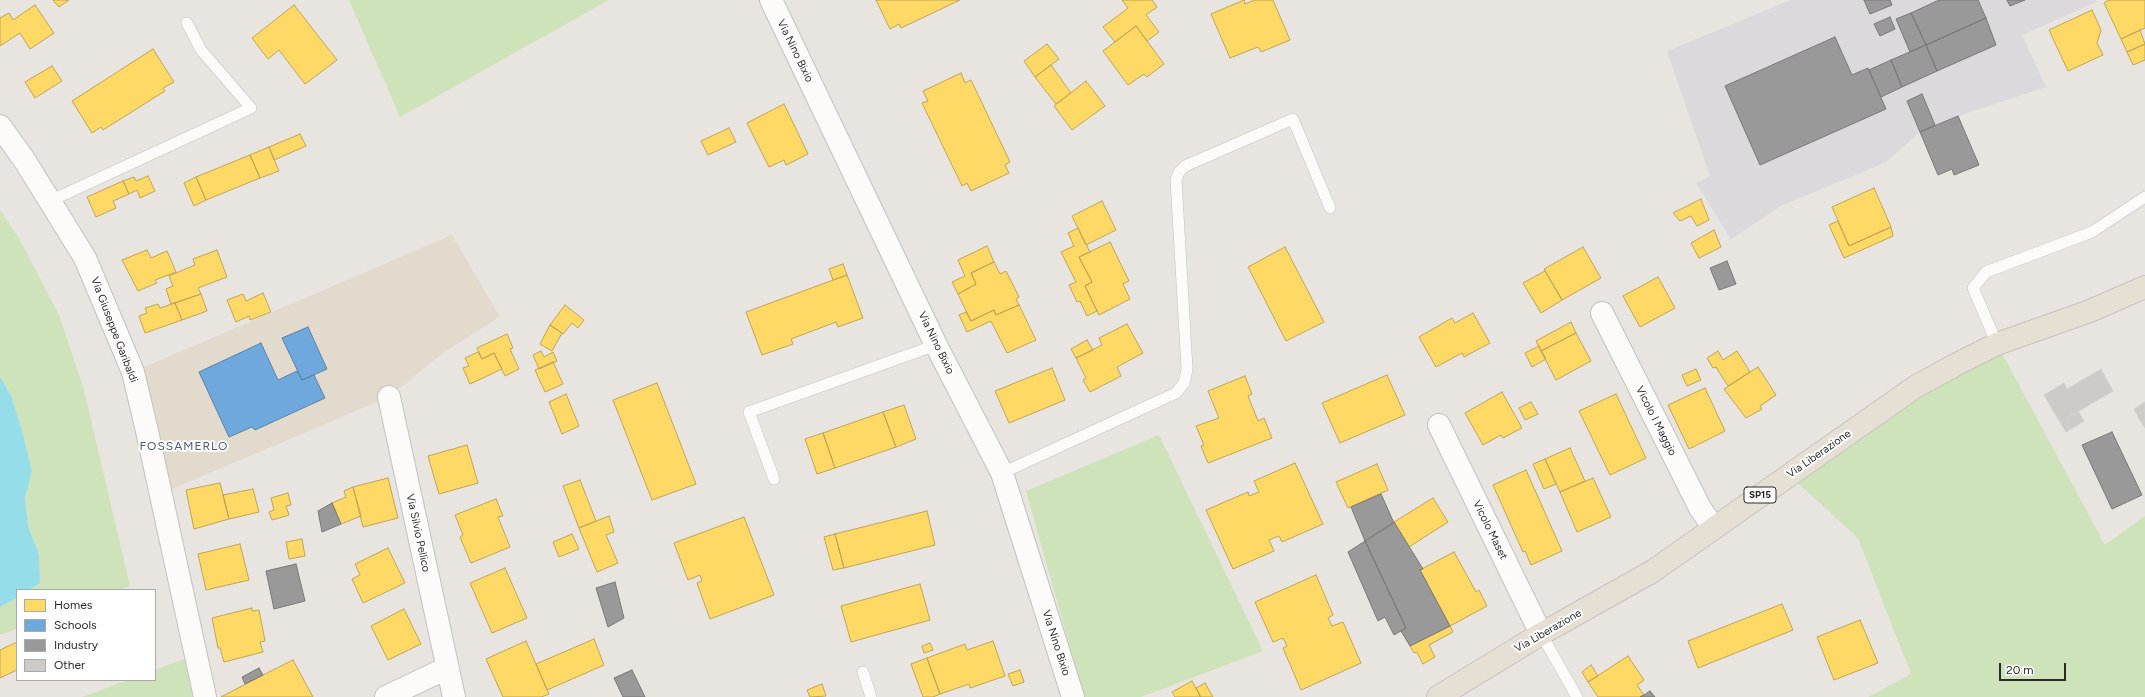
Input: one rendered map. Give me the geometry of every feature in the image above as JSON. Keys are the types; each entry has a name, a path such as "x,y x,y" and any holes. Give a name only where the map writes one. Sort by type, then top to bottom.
{"main road":[{"name":"Via Liberazione","path":"1438,697 1541,634 1653,570 1915,387 1998,344 2090,311 2145,287"},
{"name":"Via Liberazione","path":"2090,311 2145,303"}],"street":[{"name":"Via Nino Bixio","path":"770,0 936,345 1002,473 1070,696"},
{"name":"Via Giuseppe Garibaldi","path":"0,126 25,161 85,258 133,372 205,697"},
{"name":"Vicolo I Maggio","path":"1602,313 1700,508 1713,527"},
{"name":"Via Silvio Pellico","path":"389,397 454,697"},
{"name":"Vicolo Maset","path":"1438,426 1541,634"},
{"path":"386,697 447,668"}],"lane":[{"path":"50,201 251,108 201,50 187,23"},
{"path":"1002,473 1176,393 1184,383 1187,369 1176,180 1179,172 1185,166 1293,119 1330,208"},
{"path":"1998,344 1973,288 1986,272 2092,232 2145,197"},
{"path":"774,479 749,412 936,345"},
{"path":"1541,634 1577,697"},
{"path":"863,672 871,697"}],"shaded area":[{"path":"1791,0 2095,0 2097,2 2022,35 2046,87 1958,116 1920,132 1886,162 1781,206 1731,239 1696,183 1710,176 1667,51"},
{"path":"452,235 500,317 444,352 389,397 160,494 133,372"}],"green space":[{"path":"349,0 609,0 400,117"},
{"path":"0,210 20,240 60,317 83,386 130,586 122,589 31,589 40,583 39,555 28,526 25,498 32,471 22,430 11,395 0,377"},
{"path":"1997,344 2105,545 2145,516 2145,697 1868,697 1911,674 1858,538 1789,475"},
{"path":"1159,435 1263,651 1141,697 1084,697 1026,491"},
{"path":"16,599 16,629 0,635 0,607"},
{"path":"195,655 205,697 82,697 125,681 156,681 156,670"}],"water":[{"path":"0,377 11,395 22,430 32,471 25,498 28,526 39,555 40,583 31,589 16,589 16,599 0,607"}],"building: Homes":[{"path":"53,0 69,0 59,7"},
{"path":"876,0 960,0 901,28 899,24 890,29"},
{"path":"1122,0 1152,0 1157,7 1146,15 1159,32 1147,41 1136,26 1115,42 1103,27 1128,8"},
{"path":"1244,0 1245,4 1255,0 1273,0 1290,40 1261,52 1258,47 1230,58 1211,14"},
{"path":"2109,0 2145,0 2145,28 2121,39 2104,3"},
{"path":"35,5 54,33 30,49 20,33 0,46 0,18 9,13 13,20"},
{"path":"294,5 337,60 305,84 279,50 268,59 252,38"},
{"path":"2092,10 2101,30 2097,43 2103,55 2068,71 2049,30"},
{"path":"1136,26 1164,64 1147,77 1144,74 1128,85 1103,51"},
{"path":"2140,30 2145,44 2127,52 2121,39"},
{"path":"1047,44 1059,59 1035,77 1024,61"},
{"path":"2145,44 2145,60 2133,65 2127,52"},
{"path":"153,49 174,82 163,88 165,91 103,130 101,127 92,133 72,101"},
{"path":"1051,65 1071,93 1056,104 1035,77"},
{"path":"52,66 62,81 35,98 25,82"},
{"path":"961,73 965,83 971,80 1010,162 1005,165 1009,173 971,191 967,183 962,186 922,103 928,101 923,91"},
{"path":"1086,81 1105,106 1072,130 1054,106"},
{"path":"784,104 808,154 786,165 784,160 769,167 747,123"},
{"path":"729,128 736,142 708,155 701,141"},
{"path":"300,134 306,146 274,160 269,147"},
{"path":"269,147 279,171 260,178 250,155"},
{"path":"250,155 260,178 206,200 196,177"},
{"path":"148,176 155,191 140,198 137,190 129,194 123,181 134,177 136,181"},
{"path":"196,177 206,200 194,206 184,183"},
{"path":"123,181 129,194 113,201 116,208 96,217 87,197"},
{"path":"1874,188 1891,227 1849,246 1832,207"},
{"path":"1701,199 1709,220 1697,226 1691,216 1680,221 1673,213"},
{"path":"1102,201 1116,230 1086,245 1072,216"},
{"path":"1838,221 1849,246 1891,227 1893,236 1844,258 1829,225"},
{"path":"1078,228 1090,252 1079,257 1092,282 1085,286 1097,311 1087,316 1080,301 1077,302 1069,285 1076,282 1061,252 1074,246 1068,233"},
{"path":"1714,230 1721,247 1699,258 1691,243"},
{"path":"1110,242 1129,281 1123,284 1130,299 1099,315 1085,286 1092,282 1079,257"},
{"path":"987,246 994,262 971,273 976,284 958,294 952,282 965,276 958,260"},
{"path":"1285,247 1324,322 1286,341 1248,267"},
{"path":"1583,247 1601,278 1562,300 1544,269"},
{"path":"147,250 151,258 167,251 176,272 155,280 157,283 138,291 122,260"},
{"path":"217,250 227,277 198,288 201,294 171,304 166,289 173,286 169,276 195,265 193,259"},
{"path":"994,262 1000,274 1006,271 1019,297 1016,299 1019,305 996,315 994,310 971,321 958,294 976,284 971,273"},
{"path":"843,264 847,275 833,280 829,269"},
{"path":"1545,271 1562,300 1541,313 1523,283"},
{"path":"847,275 863,318 838,327 836,322 791,339 793,344 762,355 746,312"},
{"path":"1658,277 1675,308 1640,327 1623,296"},
{"path":"263,293 271,312 250,320 249,316 236,322 227,300 243,294 246,301"},
{"path":"201,294 207,311 182,320 175,303"},
{"path":"175,303 182,320 145,333 139,316 147,313 145,308 158,304 160,308"},
{"path":"565,305 584,320 578,328 572,323 563,334 550,325"},
{"path":"1019,305 1036,340 1007,353 991,321 967,332 959,315 966,312 971,321 994,310 996,315"},
{"path":"1473,313 1490,343 1464,357 1462,353 1436,367 1419,337 1452,318 1455,323"},
{"path":"1571,322 1576,333 1541,351 1536,341"},
{"path":"1127,324 1143,353 1117,367 1121,376 1090,392 1083,380 1086,378 1076,358 1102,345 1099,338"},
{"path":"550,325 562,333 552,351 540,344"},
{"path":"1576,333 1591,361 1556,380 1541,351"},
{"path":"507,334 513,348 510,349 519,369 505,376 494,353 482,359 477,348"},
{"path":"1087,340 1093,350 1076,358 1071,349"},
{"path":"1539,346 1546,359 1532,367 1525,353"},
{"path":"541,351 544,357 553,352 557,361 539,369 533,355"},
{"path":"1718,351 1723,360 1737,351 1750,372 1728,386 1716,367 1713,368 1707,358"},
{"path":"478,352 482,359 494,353 502,369 470,384 463,368 469,366 465,358"},
{"path":"553,362 563,384 545,392 535,370"},
{"path":"1758,367 1776,395 1760,406 1762,409 1746,418 1724,389"},
{"path":"1052,368 1065,400 1009,423 995,391"},
{"path":"1696,369 1701,380 1687,386 1682,375"},
{"path":"1387,375 1405,415 1340,443 1322,403"},
{"path":"1245,376 1252,394 1248,396 1258,421 1264,418 1272,438 1208,463 1201,446 1204,445 1196,426 1219,418 1208,391"},
{"path":"657,383 696,484 652,500 613,400"},
{"path":"1705,388 1725,431 1689,449 1668,405"},
{"path":"1502,392 1522,428 1503,438 1501,435 1483,445 1465,413"},
{"path":"566,394 579,426 562,434 549,402"},
{"path":"1616,394 1646,458 1610,475 1579,411"},
{"path":"1531,402 1538,414 1525,420 1519,408"},
{"path":"904,405 916,439 896,447 883,412"},
{"path":"883,412 896,447 835,468 823,433"},
{"path":"823,433 835,468 817,474 805,439"},
{"path":"467,445 478,483 439,494 428,456"},
{"path":"1570,448 1585,481 1560,492 1545,459"},
{"path":"1545,459 1556,484 1544,489 1533,464"},
{"path":"1295,463 1323,524 1282,542 1279,536 1269,540 1274,551 1233,569 1206,510 1248,492 1249,496 1259,492 1254,481"},
{"path":"1377,464 1388,490 1348,508 1336,482"},
{"path":"1526,470 1562,551 1531,565 1525,551 1523,552 1493,485"},
{"path":"388,478 398,518 363,527 353,487"},
{"path":"1593,478 1611,517 1577,532 1560,492"},
{"path":"580,480 596,521 579,528 563,486"},
{"path":"220,483 229,519 194,529 186,490"},
{"path":"353,487 361,516 341,524 332,503 346,497 344,491"},
{"path":"253,489 259,512 229,519 223,495"},
{"path":"288,493 291,505 286,506 289,515 272,520 269,512 274,510 271,498"},
{"path":"1433,498 1448,522 1409,547 1394,522"},
{"path":"496,499 503,516 498,517 510,547 471,563 460,537 463,535 455,515"},
{"path":"927,511 935,545 844,568 835,534"},
{"path":"609,516 614,532 606,535 618,563 597,572 579,528"},
{"path":"744,517 774,595 710,619 697,583 702,581 700,575 688,580 674,543"},
{"path":"572,534 579,549 559,557 553,542"},
{"path":"835,534 844,568 833,570 824,537"},
{"path":"302,539 305,556 289,559 286,542"},
{"path":"240,544 249,580 206,590 198,554"},
{"path":"388,548 405,583 363,603 352,579 360,575 355,564"},
{"path":"1454,552 1476,592 1479,590 1487,606 1450,626 1420,570"},
{"path":"505,568 527,618 492,633 470,583"},
{"path":"1316,575 1333,615 1328,618 1332,626 1343,622 1361,663 1301,690 1283,648 1287,646 1283,638 1273,642 1255,602"},
{"path":"920,584 930,620 851,642 841,606"},
{"path":"1782,604 1793,630 1698,668 1688,641"},
{"path":"252,608 252,611 259,610 265,641 260,642 263,652 224,662 220,648 218,648 212,618"},
{"path":"404,609 421,644 388,660 371,626"},
{"path":"1860,620 1878,663 1834,680 1817,637"},
{"path":"1450,626 1453,632 1429,645 1435,657 1423,664 1417,652 1414,653 1410,646"},
{"path":"594,639 604,665 547,690 536,664"},
{"path":"526,641 549,694 541,697 503,697 486,659"},
{"path":"993,641 1005,676 970,688 969,684 940,694 927,658 965,644 967,650"},
{"path":"16,642 16,670 0,678 0,650"},
{"path":"930,643 933,650 924,653 922,646"},
{"path":"1628,656 1644,680 1637,685 1644,695 1640,697 1598,697 1588,682"},
{"path":"927,658 940,694 933,697 923,697 911,664"},
{"path":"293,660 313,697 221,697 263,675"},
{"path":"1591,665 1598,676 1588,682 1582,672"},
{"path":"1020,670 1024,682 1013,686 1008,674"},
{"path":"1192,681 1201,697 1175,697 1172,692"},
{"path":"1205,683 1213,697 1200,697 1196,688"},
{"path":"822,684 826,696 810,697 807,690"}],"building: Schools":[{"path":"308,327 327,369 302,380 282,338"},
{"path":"261,343 278,380 297,371 302,380 314,375 325,398 255,430 252,427 229,437 199,372"}],"building: Industry":[{"path":"1864,0 1890,0 1892,5 1870,14"},
{"path":"1939,0 1978,0 1986,18 1926,45 1911,13"},
{"path":"2007,0 2025,0 2010,6"},
{"path":"1911,13 1926,45 1910,52 1896,19"},
{"path":"1890,17 1895,29 1880,36 1874,24"},
{"path":"1986,18 1996,45 1937,71 1926,45"},
{"path":"1835,37 1852,75 1868,68 1886,109 1760,165 1725,86"},
{"path":"1926,45 1937,71 1902,87 1891,60"},
{"path":"1891,60 1902,87 1881,97 1869,70"},
{"path":"1922,94 1935,125 1920,132 1907,101"},
{"path":"1958,116 1979,165 1954,175 1952,169 1938,175 1920,132"},
{"path":"1727,261 1736,284 1719,290 1710,268"},
{"path":"2112,432 2142,495 2112,509 2082,445"},
{"path":"1381,494 1394,523 1365,541 1351,507"},
{"path":"332,503 341,524 322,532 318,511"},
{"path":"1394,522 1423,569 1420,570 1450,626 1410,646 1401,631 1406,628 1365,541"},
{"path":"1365,541 1406,628 1394,635 1385,617 1378,621 1348,552"},
{"path":"296,564 305,601 274,609 266,571"},
{"path":"615,582 624,618 608,627 596,588"},
{"path":"259,668 263,675 245,684 242,677"},
{"path":"632,670 645,697 623,697 614,678"},
{"path":"1650,691 1655,697 1640,697 1644,695"}],"building: Other":[{"path":"2101,369 2113,391 2060,422 2044,395 2064,383 2067,389"},
{"path":"2145,402 2145,410 2137,415 2134,409"},
{"path":"2145,410 2145,428 2137,415"},
{"path":"2078,411 2084,421 2066,432 2060,422"}],"district":[{"name":"FOSSAMERLO","path":"184,446"}]}
